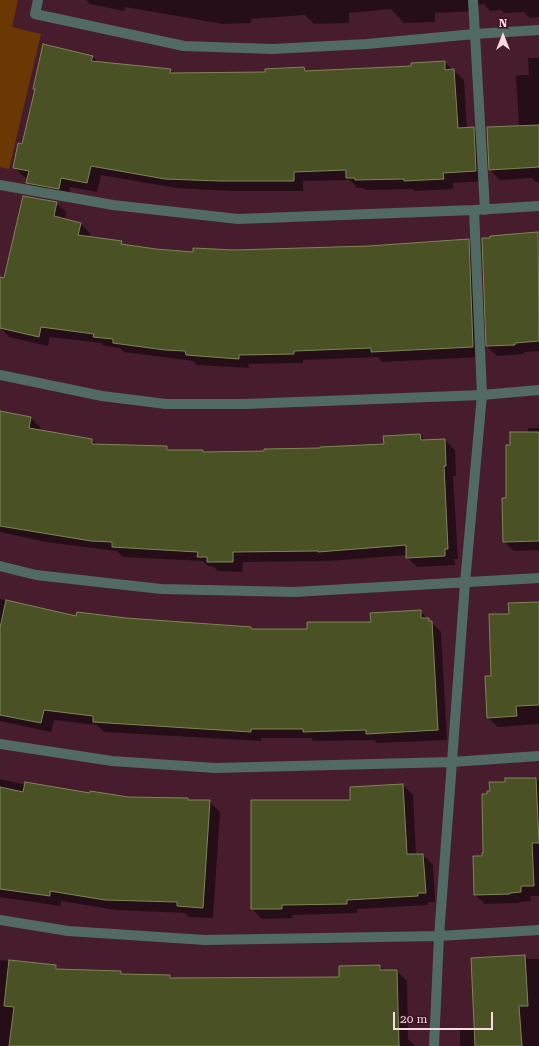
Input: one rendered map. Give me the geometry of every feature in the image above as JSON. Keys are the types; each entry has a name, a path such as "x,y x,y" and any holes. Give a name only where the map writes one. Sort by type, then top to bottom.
{"street":[{"path":"38,0 35,14 184,46 272,49 367,44 475,34 539,30"},
{"path":"473,0 485,210"},
{"path":"0,185 113,205 238,220 485,210 539,206"},
{"path":"434,1046 439,936 465,583 482,395 474,210"},
{"path":"0,375 102,396 166,404 245,404 482,395 539,390"},
{"path":"0,566 36,574 161,589 294,592 539,578"},
{"path":"0,744 112,761 215,768 452,762 539,756"},
{"path":"0,920 68,931 205,940 439,936 539,930"}],"shaded area":[{"path":"0,0 18,0 12,27 41,34 9,169 0,167"}],"building":[{"path":"43,44 93,56 91,61 171,69 170,73 265,72 265,69 304,67 305,71 411,66 411,63 445,61 445,70 454,69 458,128 474,127 476,171 443,173 444,179 404,181 404,179 355,180 355,178 346,178 346,170 294,172 294,181 220,181 165,179 91,166 87,183 61,178 59,189 26,183 29,171 13,168 18,143 22,144 35,89 33,89"},
{"path":"539,125 539,167 489,170 487,127"},
{"path":"23,196 57,202 54,216 81,223 78,235 122,241 121,244 156,249 193,252 193,248 234,250 369,246 469,239 473,347 371,352 371,348 294,351 294,354 239,355 239,359 186,355 185,351 165,350 113,343 113,339 93,337 94,334 41,327 39,337 0,328 0,277 4,278"},
{"path":"538,232 539,341 515,343 515,345 486,346 482,238"},
{"path":"0,411 31,417 29,428 92,439 92,444 167,446 167,450 203,450 203,452 264,451 264,449 320,448 384,444 383,436 420,434 421,440 445,439 446,466 444,466 448,549 445,549 445,556 406,558 406,545 318,552 233,552 233,562 207,562 207,557 197,557 198,552 112,547 112,542 91,541 0,526"},
{"path":"510,432 539,432 539,541 503,542 502,498 506,498 506,445 510,445"},
{"path":"6,600 76,616 77,612 126,618 251,627 251,629 307,629 307,622 371,622 370,613 421,610 421,618 429,618 429,621 432,621 438,730 366,734 366,730 303,732 303,729 251,729 251,732 93,722 93,716 44,710 41,723 0,715 0,628"},
{"path":"539,602 539,705 516,706 517,716 487,718 485,676 491,676 489,614 509,614 508,603"},
{"path":"505,778 536,778 539,843 532,843 534,886 521,886 521,892 510,894 474,895 473,856 482,856 483,853 482,794 487,794 487,791 490,791 489,782 505,782"},
{"path":"25,782 90,793 90,791 128,797 210,800 203,908 177,906 177,902 105,900 50,891 50,896 0,889 0,787 23,792"},
{"path":"403,784 407,854 423,854 426,893 418,893 418,896 347,900 347,904 282,905 282,909 251,909 251,800 350,800 350,787"},
{"path":"525,955 528,1006 519,1006 522,1046 475,1046 471,958"},
{"path":"9,960 56,965 56,969 121,971 121,974 170,975 170,978 339,977 339,966 380,965 380,970 397,970 399,1046 9,1046 14,1007 4,1006"}]}
